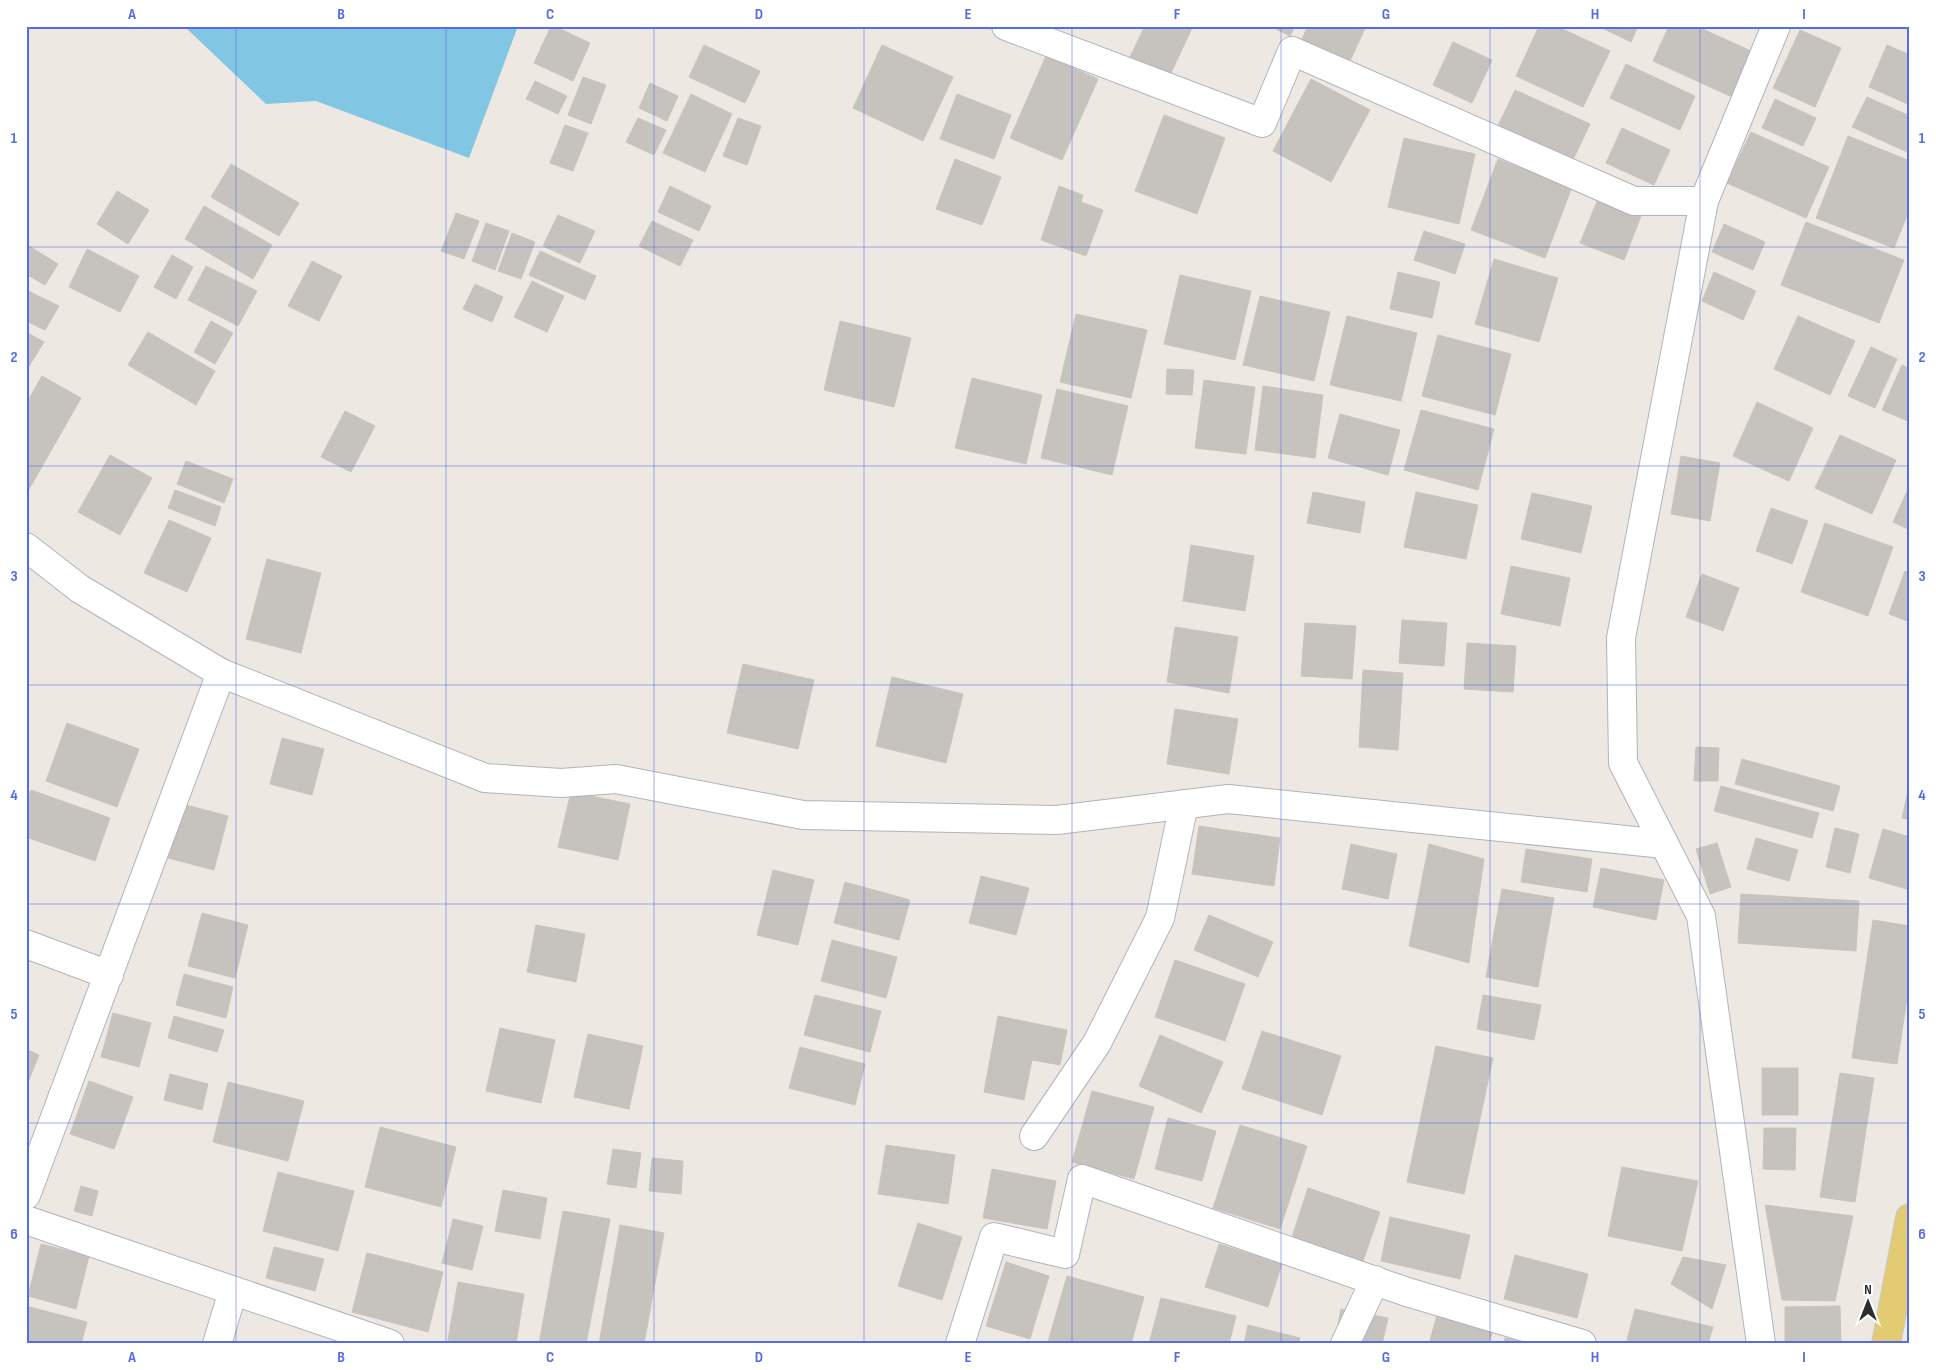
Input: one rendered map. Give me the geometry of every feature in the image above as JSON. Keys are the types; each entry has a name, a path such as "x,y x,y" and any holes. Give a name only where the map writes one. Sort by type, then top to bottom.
{"main road":[{"path":"1886,1344 1910,1218"}],"street":[{"path":"1006,26 1262,123 1292,51 1634,201 1704,201"},
{"path":"1761,1344 1701,916 1623,763 1621,638 1704,201 1776,26"},
{"path":"26,547 80,589 221,673 485,778 561,783 616,779 803,815 1057,820 1228,799 1664,844"},
{"path":"26,1195 221,673"},
{"path":"1034,1136 1097,1043 1160,918 1184,804"},
{"path":"26,944 109,975"},
{"path":"960,1344 994,1237 1065,1254 1082,1179 1375,1280 1582,1344"},
{"path":"26,1220 390,1344"},
{"path":"1345,1344 1375,1280"},
{"path":"217,1344 234,1291"}],"water":[{"path":"184,26 518,26 469,158 316,101 266,104"}],"building":[{"path":"551,26 590,43 573,81 534,63"},
{"path":"1145,26 1193,26 1170,75 1130,57"},
{"path":"1270,26 1295,26 1290,36"},
{"path":"1308,26 1366,26 1350,61 1302,39"},
{"path":"1539,26 1556,26 1610,51 1583,107 1516,76"},
{"path":"1598,26 1638,26 1631,42"},
{"path":"1669,26 1696,26 1762,56 1741,101 1653,61"},
{"path":"1800,30 1841,48 1815,107 1773,88"},
{"path":"1453,42 1492,60 1472,103 1433,85"},
{"path":"704,45 760,71 745,103 689,77"},
{"path":"882,45 953,77 923,141 853,108"},
{"path":"1887,45 1910,55 1910,105 1869,87"},
{"path":"1046,56 1098,79 1062,160 1010,138"},
{"path":"1626,64 1695,96 1680,130 1610,98"},
{"path":"583,77 606,85 591,124 568,115"},
{"path":"1311,79 1370,110 1331,182 1273,151"},
{"path":"535,81 567,96 558,114 526,99"},
{"path":"650,83 678,96 667,121 639,108"},
{"path":"1515,90 1590,124 1572,162 1497,128"},
{"path":"691,94 732,114 705,172 663,153"},
{"path":"957,94 1011,115 994,159 940,139"},
{"path":"1867,97 1910,116 1910,146 1907,152 1852,127"},
{"path":"1775,99 1816,118 1803,146 1762,128"},
{"path":"1164,115 1225,138 1197,214 1135,191"},
{"path":"638,118 666,130 654,155 626,142"},
{"path":"738,118 761,126 747,165 723,156"},
{"path":"565,125 588,133 573,171 550,163"},
{"path":"1622,128 1670,150 1654,185 1606,163"},
{"path":"1751,132 1829,167 1806,218 1727,183"},
{"path":"1848,136 1910,161 1910,208 1894,248 1816,218"},
{"path":"1404,138 1475,154 1459,224 1388,207"},
{"path":"955,159 1001,177 982,225 936,209"},
{"path":"1498,159 1572,187 1545,258 1471,230"},
{"path":"231,164 299,203 279,236 211,197"},
{"path":"670,186 711,206 699,231 658,212"},
{"path":"1059,186 1083,195 1081,202 1103,210 1086,256 1041,240"},
{"path":"117,191 149,210 128,244 97,224"},
{"path":"1598,199 1641,216 1624,260 1580,243"},
{"path":"204,206 272,245 253,279 185,239"},
{"path":"456,213 479,221 464,259 441,251"},
{"path":"558,215 595,231 580,263 543,246"},
{"path":"652,221 693,240 680,266 639,246"},
{"path":"1806,222 1904,260 1879,323 1781,285"},
{"path":"486,223 509,231 495,270 472,261"},
{"path":"1724,224 1765,242 1753,270 1712,252"},
{"path":"1424,231 1465,244 1455,274 1414,260"},
{"path":"512,233 535,242 521,279 498,271"},
{"path":"26,244 58,264 45,285 26,274"},
{"path":"87,249 139,276 120,312 69,287"},
{"path":"540,251 596,276 585,300 529,275"},
{"path":"172,255 193,267 176,299 154,287"},
{"path":"1494,259 1558,278 1539,342 1475,324"},
{"path":"312,261 342,276 319,321 288,306"},
{"path":"206,266 257,291 238,326 188,300"},
{"path":"1398,272 1440,282 1432,318 1390,309"},
{"path":"1714,272 1756,291 1743,320 1702,301"},
{"path":"1180,275 1251,291 1235,360 1164,344"},
{"path":"532,281 564,296 547,332 514,317"},
{"path":"475,284 503,297 492,322 463,309"},
{"path":"26,290 59,306 45,330 26,321"},
{"path":"1260,296 1330,312 1314,381 1243,365"},
{"path":"1076,314 1147,330 1131,398 1060,382"},
{"path":"1347,316 1417,333 1401,401 1330,385"},
{"path":"1798,316 1855,341 1830,395 1774,369"},
{"path":"211,321 233,333 215,364 194,352"},
{"path":"840,321 911,338 894,407 824,390"},
{"path":"26,332 44,342 26,371"},
{"path":"148,332 215,371 196,405 128,365"},
{"path":"1438,335 1511,354 1495,415 1422,396"},
{"path":"1871,347 1897,359 1875,408 1848,396"},
{"path":"1902,365 1910,369 1910,422 1882,410"},
{"path":"1167,369 1194,370 1192,395 1166,394"},
{"path":"42,376 81,398 28,491 26,490 26,404"},
{"path":"972,378 1042,395 1026,464 955,448"},
{"path":"1204,380 1255,387 1246,454 1195,448"},
{"path":"1263,386 1323,395 1315,458 1255,450"},
{"path":"1057,389 1128,406 1112,475 1041,458"},
{"path":"1757,402 1813,428 1789,481 1733,456"},
{"path":"1421,410 1494,429 1478,490 1404,470"},
{"path":"345,411 375,426 351,472 321,457"},
{"path":"1340,414 1400,430 1388,475 1328,458"},
{"path":"1840,435 1896,460 1872,514 1815,488"},
{"path":"110,455 152,478 120,535 78,512"},
{"path":"1681,456 1720,463 1710,521 1671,514"},
{"path":"186,461 233,479 224,503 177,484"},
{"path":"1910,485 1910,530 1893,522"},
{"path":"175,490 221,507 215,526 168,508"},
{"path":"1313,492 1365,502 1360,533 1307,523"},
{"path":"1416,492 1478,505 1466,559 1404,547"},
{"path":"1532,493 1592,506 1581,553 1521,539"},
{"path":"1771,508 1808,521 1792,564 1756,551"},
{"path":"169,520 211,538 187,592 144,573"},
{"path":"1825,523 1893,547 1868,616 1801,592"},
{"path":"1191,545 1254,556 1245,611 1183,601"},
{"path":"267,559 321,573 301,653 246,639"},
{"path":"1511,566 1570,578 1560,626 1501,614"},
{"path":"1905,571 1910,573 1910,622 1889,614"},
{"path":"1702,574 1739,588 1723,631 1686,617"},
{"path":"1402,620 1447,623 1444,666 1399,663"},
{"path":"1305,623 1356,626 1352,679 1301,676"},
{"path":"1175,627 1238,637 1229,693 1167,682"},
{"path":"1467,643 1516,646 1513,692 1464,689"},
{"path":"743,664 814,680 798,749 727,733"},
{"path":"1363,670 1403,673 1398,750 1359,747"},
{"path":"892,677 963,694 946,763 876,746"},
{"path":"1175,709 1238,719 1229,774 1167,764"},
{"path":"67,723 139,749 117,807 46,781"},
{"path":"282,738 324,749 312,795 270,784"},
{"path":"1696,747 1719,748 1718,781 1694,781"},
{"path":"1742,759 1840,786 1833,811 1735,784"},
{"path":"1910,782 1910,820 1902,818"},
{"path":"1721,786 1819,813 1812,838 1714,811"},
{"path":"31,790 110,818 95,861 26,837 26,803"},
{"path":"571,792 630,804 618,860 558,847"},
{"path":"182,804 228,816 214,870 168,858"},
{"path":"1199,826 1280,838 1274,886 1192,874"},
{"path":"1835,828 1859,834 1850,873 1826,867"},
{"path":"1883,829 1910,837 1910,890 1869,878"},
{"path":"1756,838 1798,850 1789,881 1747,869"},
{"path":"1717,843 1731,887 1710,894 1696,849"},
{"path":"1351,844 1397,854 1388,899 1342,889"},
{"path":"1429,844 1484,859 1469,963 1409,946"},
{"path":"1526,849 1592,859 1587,892 1521,882"},
{"path":"1601,868 1664,880 1656,920 1593,907"},
{"path":"773,870 814,880 798,945 757,935"},
{"path":"981,876 1029,888 1016,935 969,923"},
{"path":"845,882 910,900 899,940 834,923"},
{"path":"1502,889 1554,898 1538,987 1486,977"},
{"path":"1741,894 1859,901 1856,951 1738,943"},
{"path":"202,913 248,925 235,978 188,966"},
{"path":"1209,915 1273,942 1258,977 1194,950"},
{"path":"1873,920 1910,926 1910,979 1897,1064 1852,1058"},
{"path":"536,925 585,934 576,982 527,972"},
{"path":"832,940 897,957 886,998 821,981"},
{"path":"1175,960 1245,984 1225,1041 1155,1017"},
{"path":"184,974 233,987 226,1018 176,1005"},
{"path":"815,995 881,1011 870,1052 804,1035"},
{"path":"1483,995 1541,1005 1534,1040 1477,1029"},
{"path":"113,1013 151,1023 139,1067 101,1057"},
{"path":"174,1016 224,1030 217,1052 168,1038"},
{"path":"998,1016 1067,1030 1060,1065 1032,1060 1024,1100 984,1092"},
{"path":"500,1028 555,1040 541,1103 486,1091"},
{"path":"1262,1031 1341,1056 1322,1115 1242,1089"},
{"path":"588,1034 643,1046 629,1109 574,1097"},
{"path":"1160,1035 1223,1062 1201,1113 1139,1086"},
{"path":"1436,1046 1493,1058 1464,1194 1407,1182"},
{"path":"800,1047 865,1064 855,1105 789,1088"},
{"path":"26,1049 39,1055 26,1087"},
{"path":"1762,1068 1798,1068 1798,1115 1762,1115"},
{"path":"1840,1073 1874,1078 1855,1202 1820,1197"},
{"path":"170,1074 208,1084 202,1110 164,1100"},
{"path":"89,1081 133,1097 114,1149 70,1134"},
{"path":"228,1082 304,1101 288,1161 213,1142"},
{"path":"1092,1091 1154,1107 1134,1179 1072,1162"},
{"path":"1168,1118 1216,1131 1202,1181 1155,1169"},
{"path":"1240,1125 1307,1146 1280,1229 1213,1208"},
{"path":"380,1127 456,1147 441,1207 365,1187"},
{"path":"1764,1128 1796,1128 1795,1170 1763,1169"},
{"path":"886,1145 955,1155 948,1204 878,1194"},
{"path":"613,1149 641,1153 636,1188 607,1184"},
{"path":"652,1158 683,1161 681,1194 649,1191"},
{"path":"1622,1167 1698,1181 1682,1251 1608,1236"},
{"path":"992,1169 1056,1181 1047,1229 983,1218"},
{"path":"278,1172 354,1191 338,1251 263,1231"},
{"path":"81,1186 98,1191 92,1216 74,1211"},
{"path":"1308,1188 1380,1212 1363,1261 1292,1237"},
{"path":"503,1190 547,1198 540,1239 495,1231"},
{"path":"1765,1205 1853,1216 1835,1301 1782,1300"},
{"path":"563,1211 610,1219 586,1344 539,1344"},
{"path":"1390,1217 1470,1235 1460,1279 1381,1261"},
{"path":"453,1219 483,1226 472,1270 442,1263"},
{"path":"918,1223 962,1237 942,1300 898,1286"},
{"path":"620,1225 664,1233 644,1344 599,1344"},
{"path":"41,1244 89,1256 76,1309 28,1296"},
{"path":"1219,1244 1282,1264 1268,1307 1205,1287"},
{"path":"274,1247 324,1259 315,1291 266,1278"},
{"path":"367,1253 443,1272 428,1332 352,1312"},
{"path":"1515,1255 1588,1274 1577,1318 1504,1299"},
{"path":"1683,1257 1726,1265 1712,1309 1671,1284"},
{"path":"1006,1262 1049,1276 1030,1339 986,1326"},
{"path":"1067,1276 1144,1297 1131,1344 1054,1344 1048,1342"},
{"path":"458,1282 524,1294 516,1344 469,1344 448,1340"},
{"path":"1161,1298 1236,1316 1229,1344 1149,1344"},
{"path":"26,1306 87,1322 81,1344 26,1344"},
{"path":"1840,1306 1841,1344 1785,1344 1785,1307"},
{"path":"1341,1309 1388,1318 1382,1344 1334,1344"},
{"path":"1635,1309 1713,1327 1708,1344 1644,1344 1627,1340"},
{"path":"1437,1315 1493,1329 1489,1344 1429,1344"},
{"path":"1248,1325 1300,1338 1298,1344 1244,1344"},
{"path":"1505,1338 1535,1344 1504,1344"}]}
